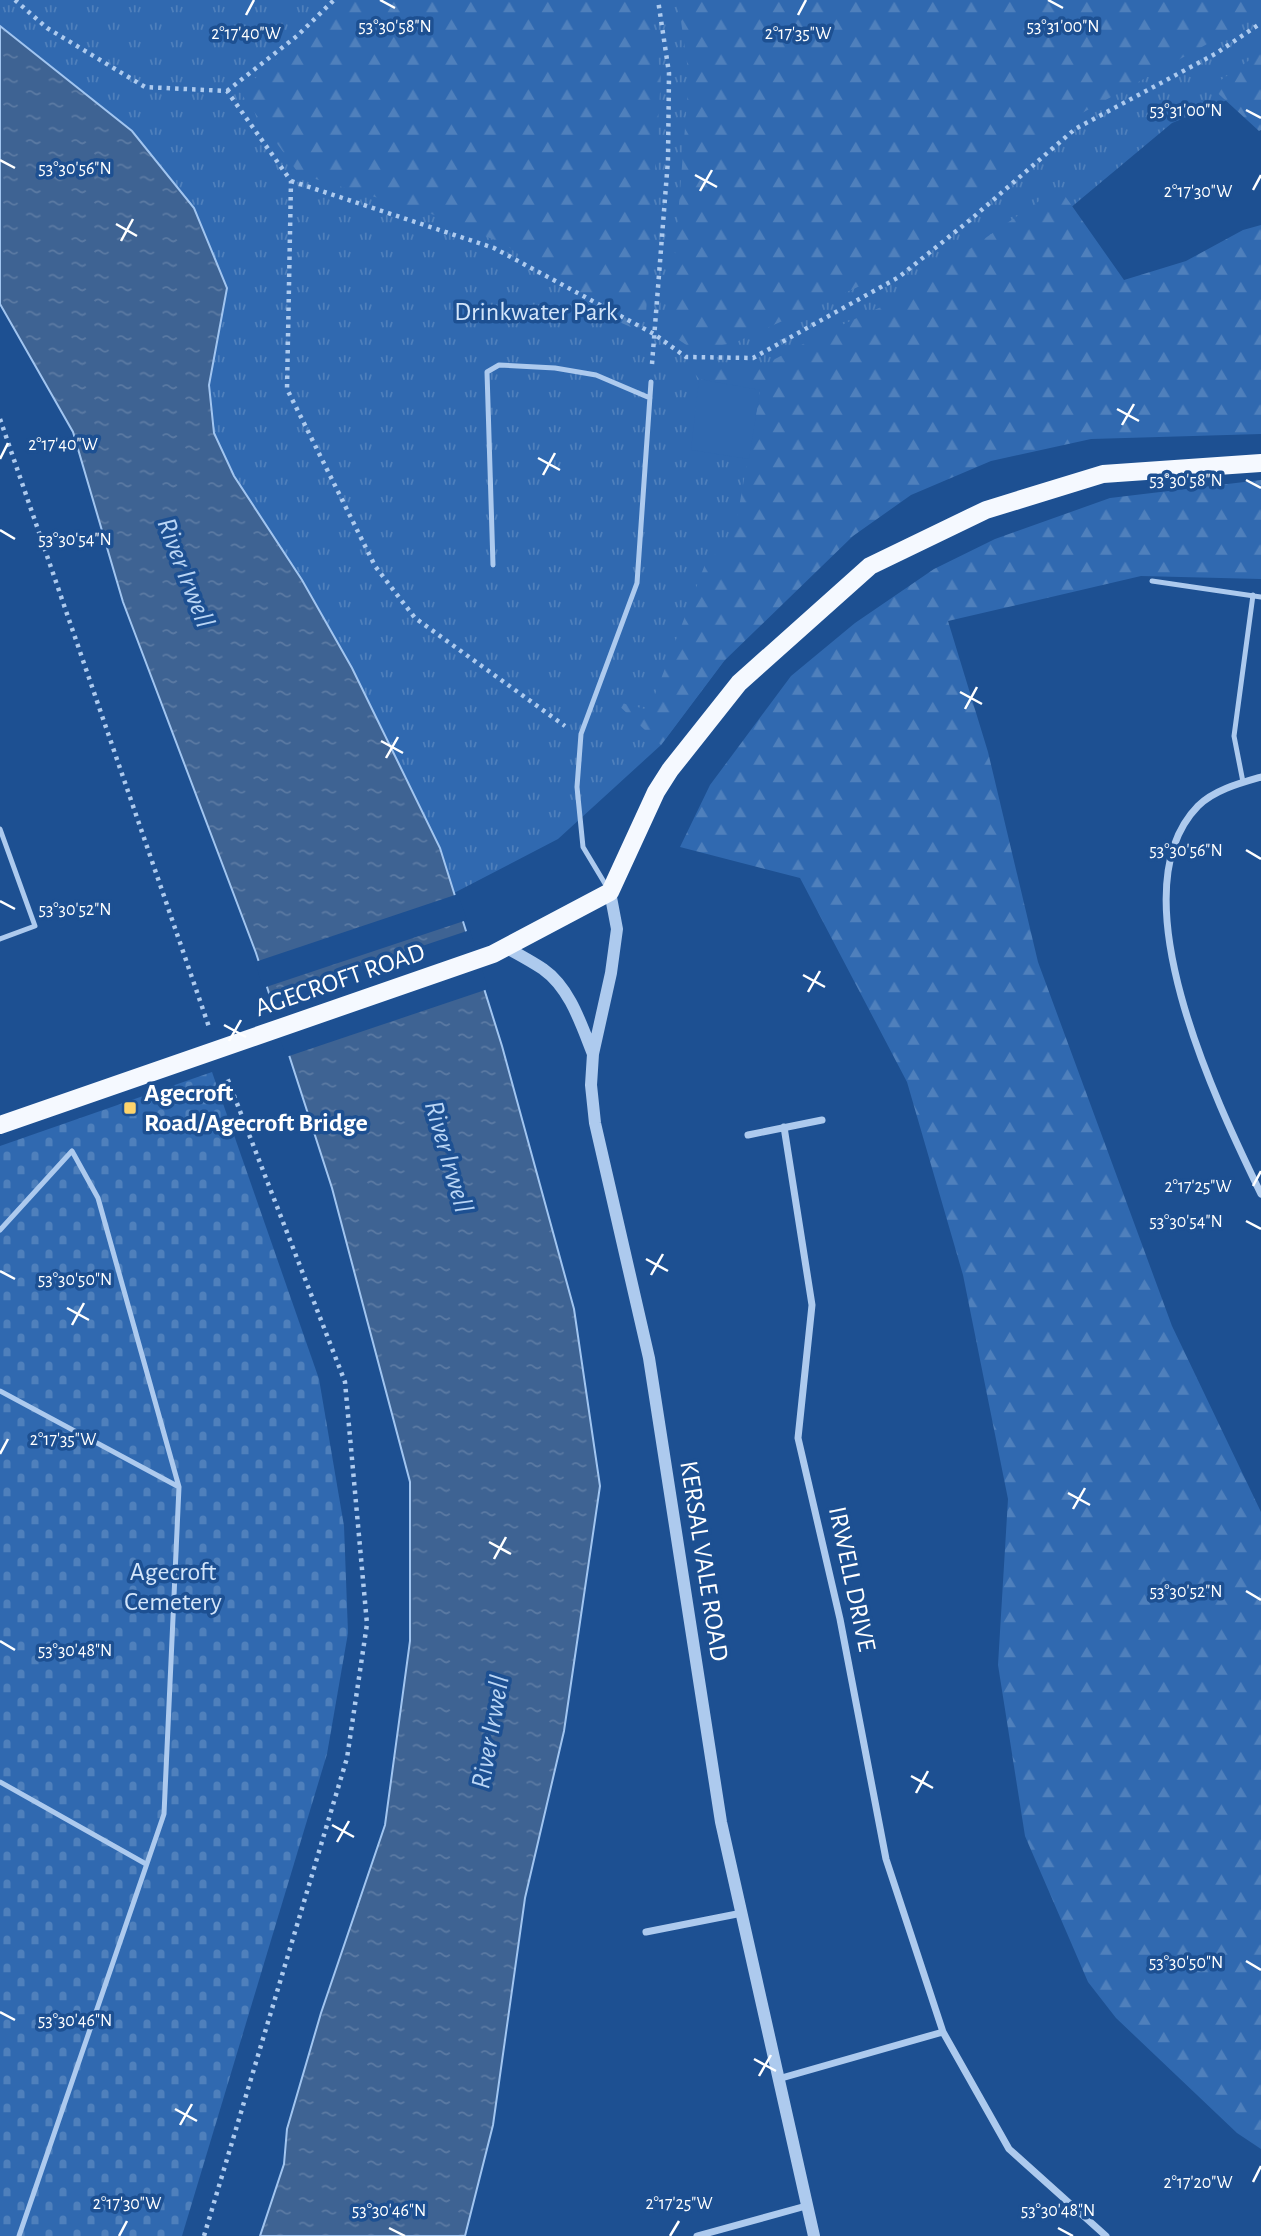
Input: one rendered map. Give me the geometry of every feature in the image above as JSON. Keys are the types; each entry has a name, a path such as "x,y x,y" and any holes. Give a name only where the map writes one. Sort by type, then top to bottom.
{"main road":[{"path":"610,892 656,792 738,683 870,566 986,510 1103,474 1261,463"},
{"name":"AGECROFT ROAD","path":"0,1125 493,954 610,892"}],"street":[{"path":"1261,777 1221,791 1199,806 1177,841 1165,883 1166,918 1188,1021 1213,1090 1261,1194"},
{"name":"KERSAL VALE ROAD","path":"610,892 617,929 611,973 593,1054 595,1124 649,1358 722,1822 814,2236"},
{"path":"505,947 545,971 560,986 574,1008 593,1054"},
{"path":"748,1135 822,1120"},
{"name":"IRWELL DRIVE","path":"784,1127 812,1305 798,1438 840,1619 886,1859 943,2032 1009,2149 1106,2236"},
{"path":"646,1932 742,1913"},
{"path":"778,2079 943,2032"},
{"path":"697,2236 806,2206"}],"lane":[{"path":"493,565 487,372 499,365 555,368 596,375 650,398"},
{"path":"610,892 583,846 577,787 581,734 637,583 652,382"},
{"path":"1152,581 1261,597"},
{"path":"1243,782 1234,736 1253,596"},
{"path":"0,829 35,926 0,939"},
{"path":"0,1230 72,1151 98,1198 179,1487 164,1814 19,2236"},
{"path":"0,1391 179,1487"},
{"path":"0,1782 146,1864"}],"path":[{"path":"15,0 47,28 145,86 227,91 297,36 334,0"},
{"path":"652,382 667,160 669,73 659,0"},
{"path":"227,91 291,181 494,248 654,334 686,357 753,358 899,277 1075,129 1215,54 1261,23"},
{"path":"291,181 287,389 375,566 415,618 561,724 581,734"},
{"path":"0,419 217,1050 345,1382 367,1623 347,1758 204,2236"}],"green space":[{"name":"Drinkwater Park","path":"0,0 1261,0 1261,86 1172,123 832,407 724,661 661,745 558,839 454,893 440,848 352,668 302,580 234,476 214,433 209,385 226,288 132,131 0,26"},
{"path":"343,0 647,0 661,76 646,314 635,329 595,311 506,245 441,217 299,174 240,92"},
{"path":"678,0 1261,0 1261,8 1209,43 1064,123 891,272 734,343 704,348 688,346 673,336 670,318 689,77"},
{"path":"1261,52 1261,130 1259,131 1211,87"},
{"path":"1065,196 1124,280 1186,261 1243,230 1261,225 1261,434 1091,439 991,461 911,495 853,536 724,661 661,745 614,701 649,710 709,554 730,557 760,391 699,379 690,367 762,366 820,335 894,301 1045,197"},
{"path":"699,379 760,390 749,459 691,450"},
{"path":"1261,480 1261,579 1141,576 948,621 988,752 1038,962 1172,1326 1261,1512 1261,2149 1237,2133 1116,2018 1088,1982 1025,1836 998,1665 1008,1499 963,1275 907,1082 800,878 680,847 710,785 791,676 855,623 934,569 995,539 1110,498"},
{"name":"Agecroft Cemetery","path":"212,1072 319,1379 344,1526 348,1633 327,1754 182,2236 0,2236 0,1146"}],"water":[{"name":"River Irwell","path":"0,26 132,131 194,208 227,288 209,385 214,433 234,476 302,580 352,668 440,848 502,1046 574,1309 600,1486 564,1731 525,1898 493,2125 465,2236 260,2236 284,2164 287,2129 321,2013 385,1825 410,1641 410,1482 332,1188 256,953 123,602 73,432 0,304"}],"pier":[{"path":"458,894 467,920 263,988 255,962"},
{"path":"470,930 488,989 286,1057 267,998"}],"place":[{"name":"Agecroft Road/Agecroft Bridge","path":"130,1108"}]}
